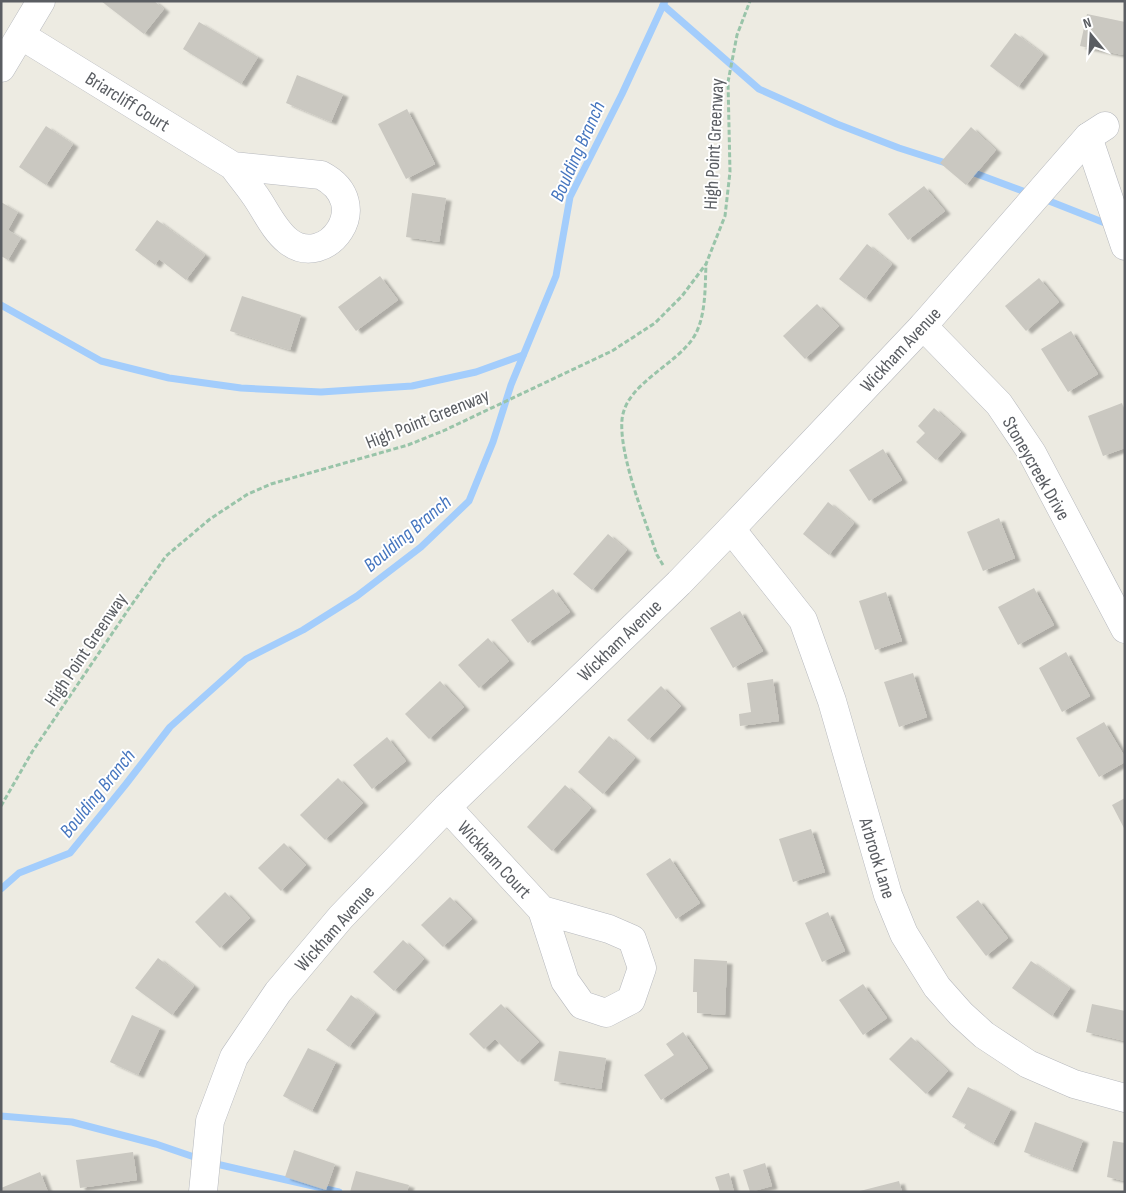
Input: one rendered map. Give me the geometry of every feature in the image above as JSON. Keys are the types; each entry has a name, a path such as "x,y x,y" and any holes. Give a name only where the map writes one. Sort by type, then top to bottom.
{"street":[{"path":"1,68 22,36 41,1"},
{"name":"Briarcliff Court","path":"22,36 234,166"},
{"name":"Wickham Avenue","path":"203,1192 210,1121 234,1057 278,992 309,954 341,917 447,807 731,529 923,326 1096,132 1125,246"},
{"name":"Stoneycreek Drive","path":"923,326 999,404 1032,453 1125,629"},
{"name":"Arbrook Lane","path":"731,529 803,620 832,700 888,895 904,934 937,987 961,1014 984,1035 1028,1064 1074,1084 1125,1098"},
{"name":"Wickham Court","path":"447,807 542,910"}],"path":[{"name":"High Point Greenway","path":"1,806 4,798 43,736 166,556 210,520 248,494 271,484 408,445 443,431 612,351 655,323 682,296 706,264 725,216 730,172 728,82 737,35 750,1"},
{"path":"678,582 657,555 630,471 622,435 622,418 627,404 636,392 675,358 694,336 700,322 703,306 706,264"}],"building":[{"path":"101,1 154,1 164,9 144,34"},
{"path":"1087,14 1125,22 1123,55 1080,46"},
{"path":"199,22 258,57 241,84 183,49"},
{"path":"1015,33 1043,54 1018,87 990,66"},
{"path":"297,75 343,94 331,122 286,103"},
{"path":"407,109 435,164 406,179 378,124"},
{"path":"46,126 73,144 46,185 19,167"},
{"path":"971,127 996,150 966,185 940,163"},
{"path":"924,186 945,211 908,240 888,214"},
{"path":"412,193 446,198 439,242 406,237"},
{"path":"1,202 18,212 8,230 21,238 8,260 1,256"},
{"path":"157,220 205,255 186,280 159,259 155,265 135,250"},
{"path":"867,244 892,264 865,299 839,279"},
{"path":"380,276 398,300 356,331 338,307"},
{"path":"1039,278 1059,302 1026,331 1005,306"},
{"path":"242,296 301,315 290,350 230,331"},
{"path":"817,304 839,326 805,359 783,336"},
{"path":"1071,331 1098,374 1068,392 1041,349"},
{"path":"1122,403 1125,411 1125,448 1103,456 1088,416"},
{"path":"934,408 961,432 936,460 916,442 925,433 918,426"},
{"path":"883,449 902,480 869,501 849,470"},
{"path":"828,502 854,523 829,555 803,534"},
{"path":"999,518 1015,558 983,571 967,532"},
{"path":"608,534 627,550 592,590 573,574"},
{"path":"1034,588 1054,625 1018,645 998,607"},
{"path":"553,589 570,612 528,643 511,620"},
{"path":"886,592 902,641 875,650 859,601"},
{"path":"740,611 763,651 733,668 710,628"},
{"path":"488,638 509,661 479,688 458,665"},
{"path":"1066,652 1090,696 1062,712 1039,668"},
{"path":"913,673 927,717 899,727 884,682"},
{"path":"773,679 779,721 740,726 739,714 751,712 747,683"},
{"path":"440,681 464,707 429,739 405,714"},
{"path":"661,686 681,706 648,740 627,720"},
{"path":"1104,722 1125,757 1125,762 1099,777 1076,738"},
{"path":"609,736 635,758 603,794 578,772"},
{"path":"387,737 406,761 372,789 353,765"},
{"path":"338,778 363,803 325,840 300,815"},
{"path":"565,785 591,808 552,851 527,827"},
{"path":"1125,798 1125,830 1112,805"},
{"path":"811,829 825,872 793,882 779,839"},
{"path":"284,843 306,865 281,891 258,868"},
{"path":"670,858 700,903 676,919 646,874"},
{"path":"225,892 250,918 220,948 195,922"},
{"path":"450,897 472,919 443,947 421,925"},
{"path":"978,900 1008,938 986,956 956,917"},
{"path":"828,912 845,951 822,962 805,923"},
{"path":"403,940 424,959 394,991 373,972"},
{"path":"158,958 194,986 172,1015 135,988"},
{"path":"694,959 727,961 725,1015 697,1013 697,992 693,992"},
{"path":"1031,961 1070,988 1052,1016 1012,988"},
{"path":"863,984 887,1018 863,1035 839,1000"},
{"path":"351,995 375,1013 349,1047 326,1030"},
{"path":"501,1004 539,1042 518,1062 495,1039 484,1049 469,1034"},
{"path":"1092,1004 1125,1011 1125,1041 1086,1032"},
{"path":"132,1015 160,1028 138,1075 110,1062"},
{"path":"683,1032 708,1068 661,1100 644,1075 674,1055 666,1044"},
{"path":"911,1037 948,1071 926,1094 889,1059"},
{"path":"308,1048 336,1062 312,1111 283,1096"},
{"path":"559,1051 606,1058 601,1089 554,1081"},
{"path":"968,1087 1011,1109 993,1144 964,1128 966,1124 952,1117"},
{"path":"1035,1122 1083,1140 1072,1170 1024,1152"},
{"path":"1113,1141 1125,1143 1125,1181 1107,1177"},
{"path":"294,1150 335,1164 326,1190 285,1177"},
{"path":"133,1152 137,1180 80,1188 76,1160"},
{"path":"765,1163 772,1186 750,1192 743,1170"},
{"path":"356,1171 409,1185 407,1192 350,1192"},
{"path":"40,1172 48,1192 1,1192 1,1188"},
{"path":"729,1173 734,1192 720,1192 715,1177"},
{"path":"899,1181 902,1192 860,1192 860,1191"}],"waterway":[{"name":"Boulding Branch","path":"1,889 19,873 70,853 170,727 246,659 303,630 357,596 421,547 469,501 493,442 511,385 556,276 570,197 622,94 665,1"},
{"path":"663,5 759,89 837,124 899,148 949,164"},
{"path":"969,171 1031,194"},
{"path":"1044,199 1110,225"},
{"path":"1,305 101,361 169,378 241,388 321,392 412,386 476,372 523,355"},
{"path":"1,1116 72,1122 156,1144 200,1159"},
{"path":"212,1163 339,1192"}]}
